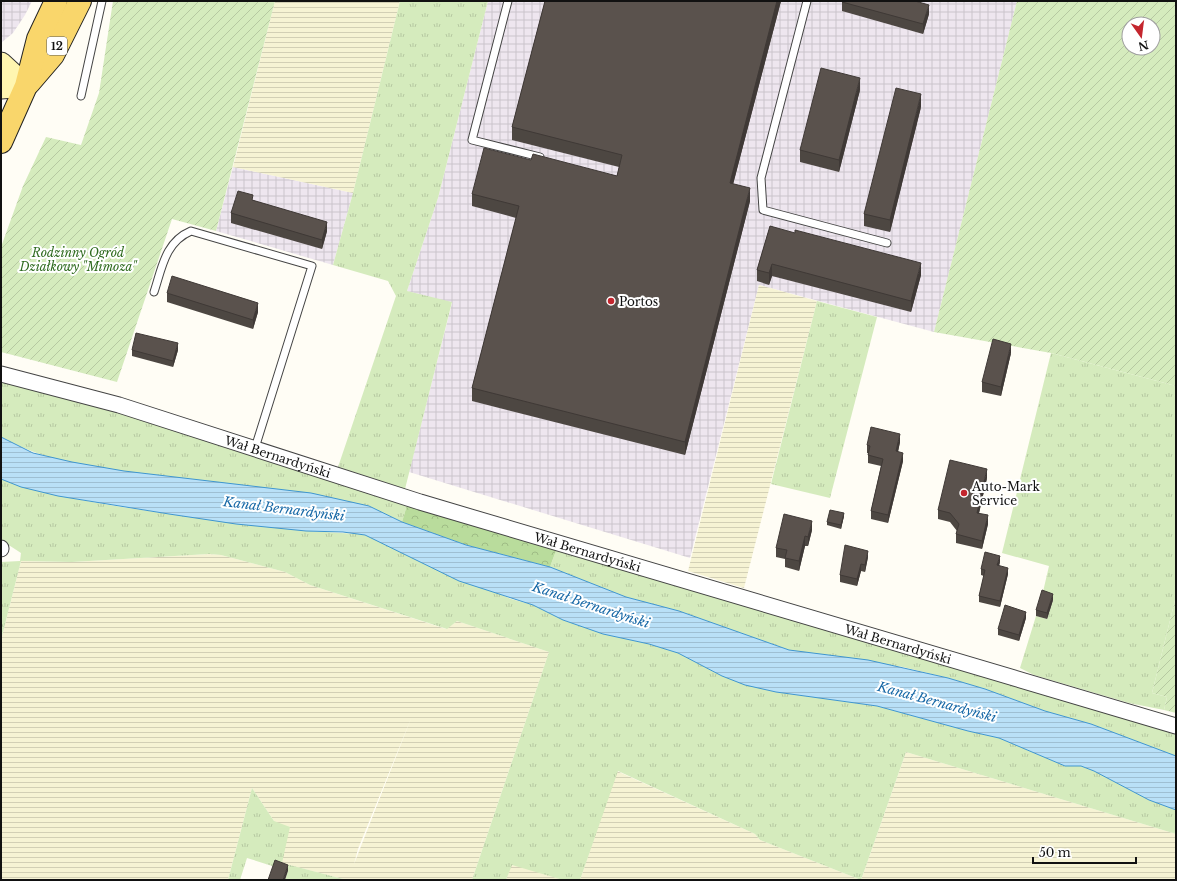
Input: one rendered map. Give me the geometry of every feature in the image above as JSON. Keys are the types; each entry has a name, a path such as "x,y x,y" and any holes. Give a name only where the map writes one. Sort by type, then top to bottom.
{"main road":[{"name":"12","path":"1,142 26,86 38,38 56,1"},
{"name":"12","path":"26,86 53,54 80,1"},
{"path":"1,63 26,86"},
{"path":"1,88 26,86"}],"street":[{"name":"Wał Bernardyński","path":"1,374 118,405 420,502 611,557 782,610 869,633 1176,726"}],"lane":[{"path":"82,96 102,1"},
{"path":"508,1 472,140 548,160"},
{"path":"807,1 761,178 763,210 887,243"},
{"path":"154,292 171,245 180,237 191,231 312,266 255,448"}],"shaded area":[{"path":"1,1 32,1 13,33 1,43"},
{"path":"275,1 400,1 353,193 233,167"},
{"path":"488,1 1017,1 934,332 759,285 690,558 409,472 452,303 407,291 438,198"},
{"path":"233,167 353,193 333,265 216,231"},
{"path":"759,285 817,301 744,588 688,571"},
{"path":"209,554 221,555 285,572 310,585 446,629 457,621 549,652 472,880 347,880 281,863 274,821 252,788 228,880 1,880 1,640 21,561 72,562","holes":["412,716 354,864 358,849"]},
{"path":"906,752 1176,834 1176,880 861,880"},
{"path":"617,771 755,834 760,840 861,880 580,880"},
{"path":"511,865 521,866 563,880 506,880"}],"green space":[{"name":"Rodzinny Ogród Działkowy \"Mimoza\"","path":"113,1 275,1 216,231 172,219 117,382 1,352 1,247 23,186 46,137 81,145 99,93"},
{"path":"400,1 488,1 438,198 407,291 452,302 405,489 338,467 396,296 388,281 333,265 353,193"},
{"path":"1017,1 1176,1 1176,386 1051,353 934,332"},
{"path":"817,301 877,317 830,498 771,484"},
{"path":"1051,353 1176,386 1176,596 1152,693 1167,697 1164,710 1129,703 1034,675 1020,668 1036,616 1047,619 1053,600 1042,596 1049,566 1002,553"},
{"path":"1,380 137,416 407,505 402,522 369,506 204,481 126,472 49,457 24,448 1,437"},
{"path":"1,479 46,493 122,507 257,525 365,535 511,599 533,605 563,620 603,634 649,644 678,653 722,676 745,684 776,692 877,706 999,738 1065,766 1081,766 1094,771 1149,800 1176,810 1176,834 906,752 861,880 760,840 755,834 618,771 580,880 563,880 512,865 506,880 472,880 549,652 457,621 447,629 310,585 285,572 221,555 209,554 72,562 21,561 1,640 1,562 20,561 21,553 1,540"},
{"path":"407,505 557,548 550,567 466,545 402,522"},
{"path":"557,548 1142,722 1176,735 1176,756 1091,724 1045,711 985,689 948,678 903,667 789,650 679,611 626,597 550,567"},
{"path":"1176,596 1176,713 1164,710 1167,697 1152,693"},
{"path":"252,788 274,821 290,827 282,863 347,880 285,880 288,871 247,858 240,880 228,880"}],"water":[{"name":"Kanał Bernardyński","path":"1,437 33,453 72,462 124,471 311,493 369,506 402,522 466,545 550,567 626,597 679,611 789,650 868,660 948,678 985,689 1045,711 1091,724 1176,756 1176,810 1149,800 1094,771 1081,766 1065,766 999,738 877,706 776,692 745,685 722,676 678,653 649,644 603,634 563,620 533,605 459,581 365,535 236,524 58,496 21,487 1,479"}],"building":[{"name":"Portos","path":"545,1 777,1 730,183 750,188 685,442 472,388 519,206 472,194 484,148 531,160 533,154 617,176 622,155 512,127"},
{"path":"842,1 915,1 929,5 923,24"},
{"path":"821,68 860,78 839,160 800,150"},
{"path":"896,88 921,94 890,220 864,214"},
{"path":"238,191 253,195 252,200 327,222 322,240 231,213"},
{"path":"770,226 795,233 795,230 921,263 911,301 772,264 769,273 757,270"},
{"path":"172,276 258,303 253,320 167,293"},
{"path":"136,333 178,343 173,361 132,350"},
{"path":"993,339 1011,344 1001,387 982,382"},
{"path":"871,427 900,434 896,451 903,453 888,515 871,511 883,459 868,455 870,446 867,445"},
{"name":"Auto-Mark Service","path":"950,460 987,469 977,513 988,515 982,541 956,534 959,524 950,513 938,510"},
{"path":"830,510 844,513 841,525 827,522"},
{"path":"784,514 812,521 808,537 805,536 799,561 785,558 787,550 776,548"},
{"path":"845,545 868,551 865,565 861,564 857,579 840,575"},
{"path":"985,552 1000,556 997,565 1008,568 1000,601 979,596 985,570 981,569"},
{"path":"1042,590 1053,594 1047,613 1036,610"},
{"path":"1005,605 1026,612 1019,635 998,629"},
{"path":"275,860 288,865 283,880 268,880"}],"place":[{"name":"Portos","path":"611,301"},
{"name":"Auto-Mark Service","path":"964,493"}]}
